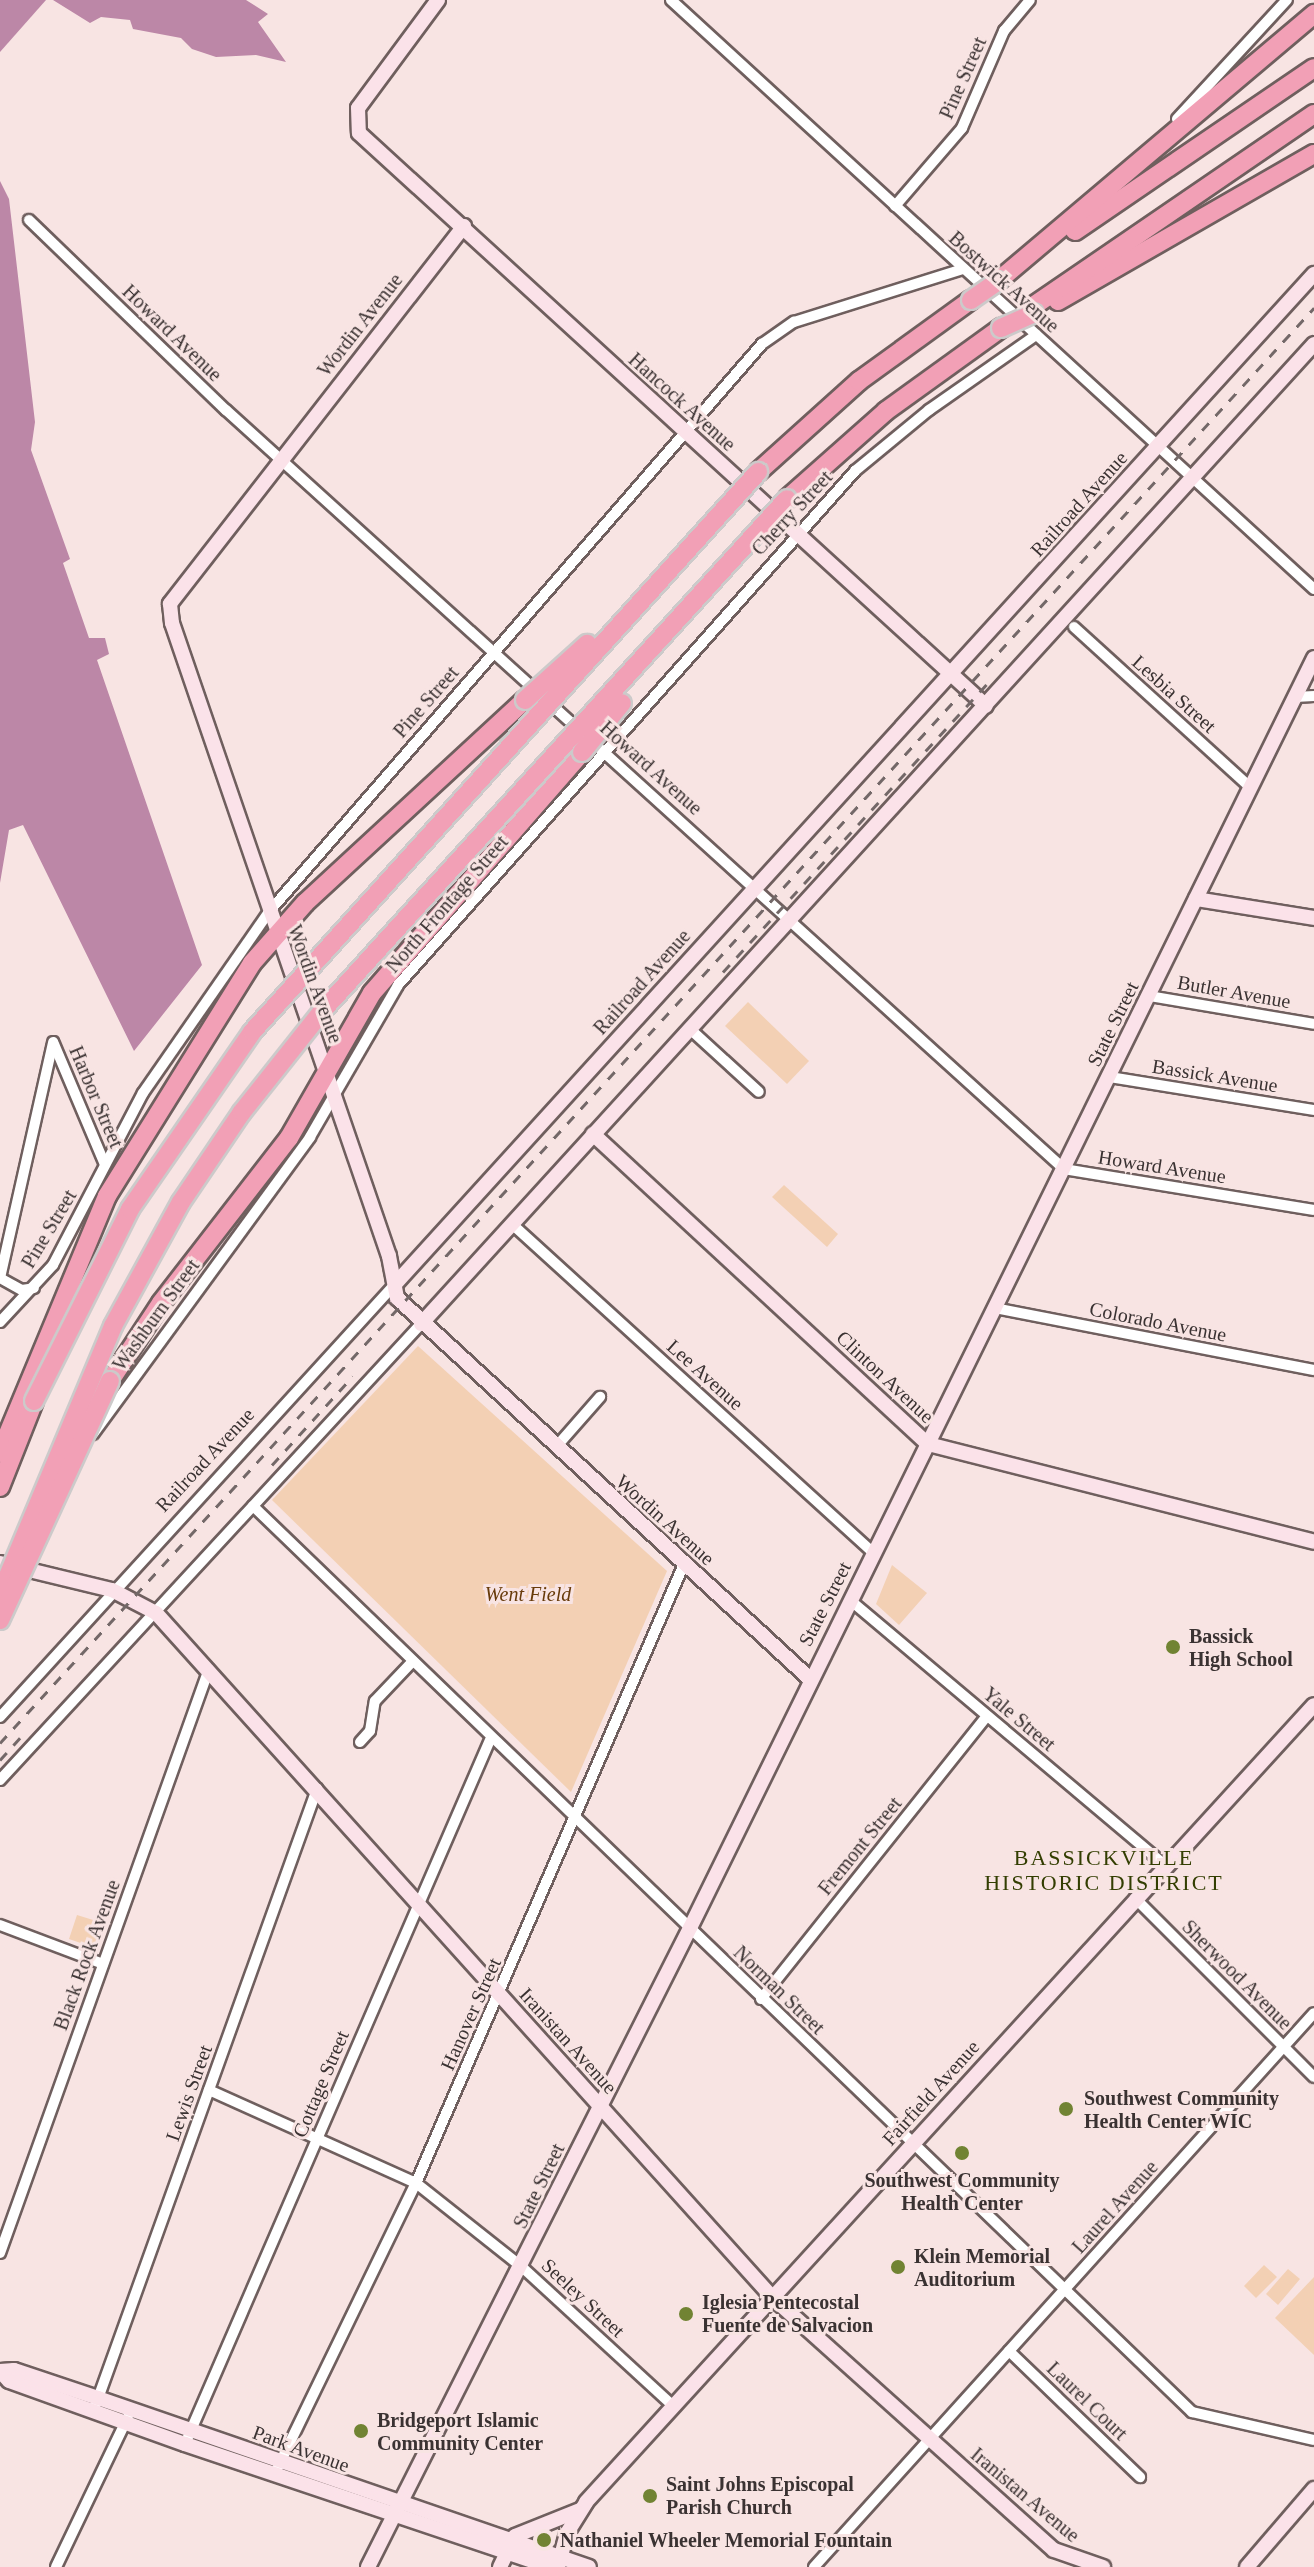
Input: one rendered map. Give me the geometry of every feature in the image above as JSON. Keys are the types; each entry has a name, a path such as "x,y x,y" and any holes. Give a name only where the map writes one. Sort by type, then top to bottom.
{"highway":[{"path":"998,281 1314,14"},
{"path":"0,1487 94,1274 208,1090 298,978 644,595 758,472 859,381 998,281 1314,68"},
{"path":"1032,311 1314,114"},
{"path":"0,1595 113,1326 208,1162 323,1010 621,680 787,499 886,411 1001,328 1314,154"},
{"path":"0,1453 75,1263 124,1163 214,1019 276,933 525,700 644,595"},
{"path":"0,1620 110,1381 161,1303 289,1138 381,982 622,703 621,680"}],"street":[{"name":"Hancock Avenue","path":"438,0 358,108 355,124 362,136 986,706"},
{"name":"Bostwick Avenue","path":"671,0 1314,589"},
{"name":"Pine Street","path":"895,206 962,128 1004,31 1030,0"},
{"path":"1152,144 1287,0"},
{"name":"Howard Avenue","path":"29,220 186,373 284,458 1064,1169 1314,1210"},
{"name":"Wordin Avenue","path":"464,226 170,604 172,623 268,913 397,1282 397,1298 421,1324 810,1679"},
{"name":"Pine Street","path":"0,1322 53,1265 143,1093 268,913 762,344 794,322 963,269"},
{"name":"Railroad Avenue","path":"0,1717 112,1590 397,1282 1314,274"},
{"name":"Cherry Street","path":"605,750 796,532 901,432 1036,335"},
{"path":"0,1780 421,1324 1314,344"},
{"name":"Lesbia Street","path":"1074,627 1250,787"},
{"name":"State Street","path":"368,2567 522,2267 690,1928 1314,658"},
{"path":"1295,697 1314,696"},
{"name":"North Frontage Street","path":"333,1095 398,985 605,750"},
{"path":"1196,899 1314,918"},
{"name":"Butler Avenue","path":"1149,996 1314,1024"},
{"path":"690,1029 759,1092"},
{"name":"Harbor Street","path":"0,1278 53,1042 105,1165"},
{"name":"Bassick Avenue","path":"1110,1077 1314,1110"},
{"name":"Washburn Street","path":"28,1569 79,1454 310,1137 333,1095"},
{"name":"Clinton Avenue","path":"593,1134 928,1444 1314,1542"},
{"name":"Lee Avenue","path":"512,1224 874,1553"},
{"name":"Pine Street","path":"0,1278 22,1290 34,1288"},
{"name":"Colorado Avenue","path":"995,1308 1314,1370"},
{"path":"556,1447 600,1397"},
{"name":"Norman Street","path":"253,1506 490,1740 690,1928 1192,2412 1314,2440"},
{"name":"Iranistan Avenue","path":"0,1563 112,1590 156,1613 773,2298 1062,2557 1103,2567"},
{"name":"Hanover Street","path":"278,2467 416,2183 684,1564"},
{"name":"Yale Street","path":"850,1600 1165,1865"},
{"path":"360,1742 370,1731 375,1701 413,1661"},
{"name":"Black Rock Avenue","path":"0,2253 209,1669"},
{"name":"Fairfield Avenue","path":"556,2564 580,2510 1165,1865 1312,1711"},
{"name":"Fremont Street","path":"761,1999 987,1716"},
{"name":"Cottage Street","path":"188,2438 490,1740"},
{"name":"Lewis Street","path":"96,2403 317,1789"},
{"name":"Sherwood Avenue","path":"1135,1898 1314,2077"},
{"path":"0,1925 103,1964"},
{"name":"Laurel Avenue","path":"814,2567 1314,2013"},
{"name":"Seeley Street","path":"209,2090 416,2183 522,2267 673,2406"},
{"name":"Laurel Court","path":"1009,2351 1140,2477"},
{"name":"Park Avenue","path":"0,2371 14,2370 188,2438 556,2564 589,2567"},
{"path":"56,2567 129,2415"},
{"path":"1247,2567 1314,2489"},
{"name":"Fairfield Avenue","path":"508,2547 580,2510"},
{"path":"500,2567 508,2547"}],"green space":[{"path":"748,1002 809,1061 787,1084 725,1026"},
{"path":"784,1185 838,1234 827,1247 772,1197"},
{"name":"Went Field","path":"418,1346 667,1571 571,1792 272,1500"},
{"path":"892,1565 927,1593 899,1625 876,1604"},
{"path":"77,1915 106,1924 98,1949 69,1939"},
{"path":"1264,2265 1277,2277 1256,2298 1244,2286"},
{"path":"1288,2269 1300,2279 1278,2305 1266,2294"},
{"path":"1314,2277 1314,2355 1275,2318"}],"shaded area":[{"path":"0,0 46,0 0,52"},
{"path":"53,0 246,0 268,14 258,22 286,62 256,55 216,57 192,49 181,38 133,29 130,20 101,17 90,23"},
{"path":"0,181 9,199 35,422 31,450 70,559 63,563 89,638 105,638 109,654 97,660 202,965 134,1051 23,825 9,830 0,883"}],"railway":[{"path":"0,1743 1314,308"},
{"path":"723,972 988,683"},
{"path":"272,1465 353,1376"},
{"path":"0,1760 20,1738"}],"place":[{"name":"Bassick High School","path":"1173,1647"},
{"name":"Southwest Community Health Center WIC","path":"1066,2109"},
{"name":"Southwest Community Health Center","path":"962,2153"},
{"name":"Klein Memorial Auditorium","path":"898,2267"},
{"name":"Iglesia Pentecostal Fuente de Salvacion","path":"686,2314"},
{"name":"Bridgeport Islamic Community Center","path":"361,2431"},
{"name":"Saint Johns Episcopal Parish Church","path":"650,2496"},
{"name":"Nathaniel Wheeler Memorial Fountain","path":"544,2540"}],"district":[{"name":"BASSICKVILLE HISTORIC DISTRICT","path":"1104,1870"}]}
